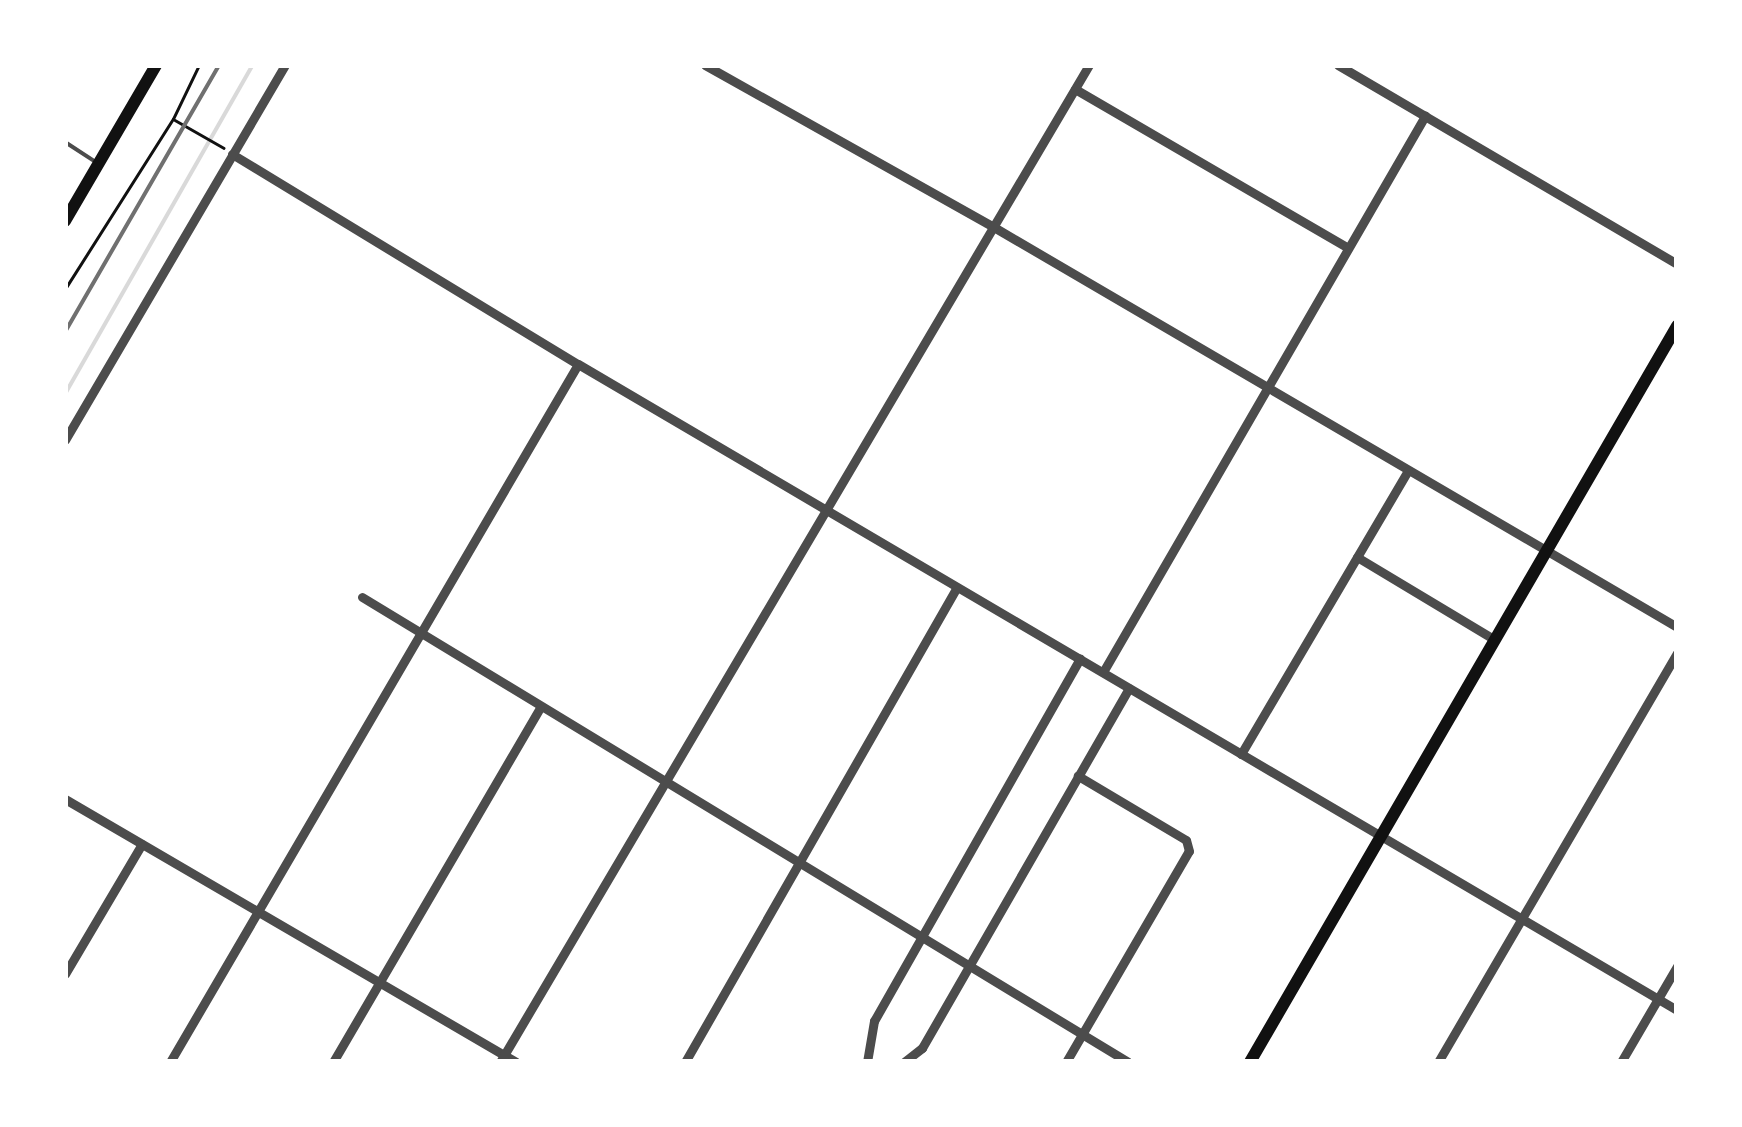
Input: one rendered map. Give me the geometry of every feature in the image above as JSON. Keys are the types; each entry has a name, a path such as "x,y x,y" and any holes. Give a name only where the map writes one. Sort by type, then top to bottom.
{"main road":[{"path":"65,221 156,65"},
{"path":"1250,1062 1677,326"}],"street":[{"path":"65,440 285,65"},
{"path":"706,65 992,226 1677,627"},
{"path":"502,1058 1089,65"},
{"path":"1338,65 1677,264"},
{"path":"1075,88 1348,248"},
{"path":"1102,672 1424,116"},
{"path":"232,154 578,364 1677,1010"},
{"path":"170,1062 578,364"},
{"path":"1241,754 1408,470"},
{"path":"1357,557 1495,640"},
{"path":"685,1062 957,587"},
{"path":"362,597 420,636 1128,1062"},
{"path":"1438,1062 1677,653"},
{"path":"867,1062 874,1021 1080,660"},
{"path":"904,1062 922,1048 1129,688"},
{"path":"333,1062 540,708"},
{"path":"1066,1062 1189,851 1186,840 1078,776"},
{"path":"65,799 380,982 502,1058 516,1062"},
{"path":"65,974 142,844"},
{"path":"1620,1062 1677,966"}],"lane":[{"path":"65,142 98,164"}],"path":[{"path":"65,289 174,119 199,65"},
{"path":"174,119 217,142"}],"waterway":[{"path":"65,394 253,65"}],"railway":[{"path":"65,332 219,65"}]}
